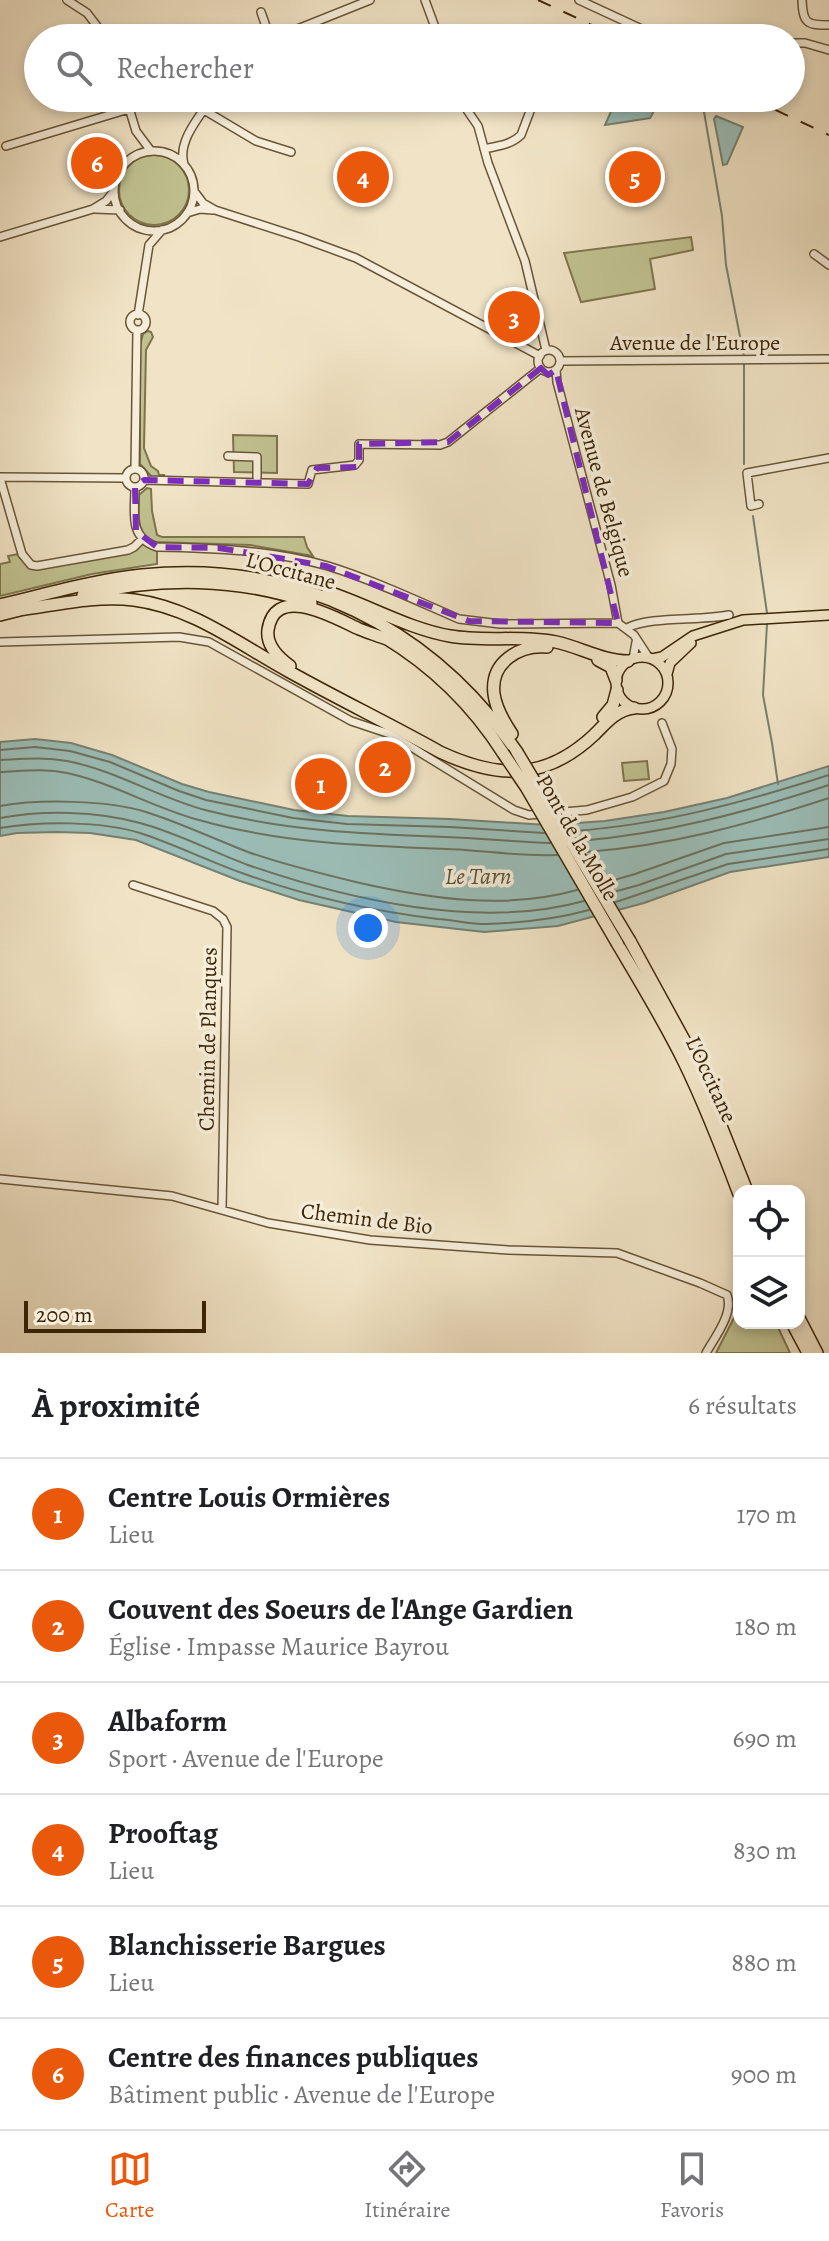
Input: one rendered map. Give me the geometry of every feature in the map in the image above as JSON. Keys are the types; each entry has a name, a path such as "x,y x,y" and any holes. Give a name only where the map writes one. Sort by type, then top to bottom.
{"highway":[{"name":"L'Occitane","path":"0,604 94,583 186,572 257,579 291,586 352,609 415,645 464,686 520,752"},
{"path":"257,579 297,583 349,598 447,636 543,640 570,645 610,659 630,660"},
{"name":"L'Occitane","path":"0,615 91,593 151,583 225,583 295,597 343,615 389,640 424,665 479,720 503,753"},
{"path":"18,610 103,599 133,599 164,605 191,616 292,674 440,752 494,771 524,771 551,764 578,748 619,711 634,708"},
{"path":"389,640 299,605 284,608 272,619 268,628 268,637 276,654 290,666 446,749 467,759 495,766 523,767 569,748 613,705 616,685 611,667 602,661 557,648 533,646 510,656 494,680 494,693 497,708 520,752"},
{"name":"Pont de la Molle","path":"520,752 630,941"},
{"name":"Pont de la Molle","path":"503,753 617,943"},
{"name":"L'Occitane","path":"630,941 694,1058 745,1185"},
{"name":"L'Occitane","path":"617,943 684,1061 735,1185"},
{"path":"792,1329 801,1353"},
{"path":"794,1329 808,1353"},
{"path":"805,1329 817,1353"}],"main road":[{"path":"705,632 674,659 667,674 668,689 661,702 651,708 634,708 621,699 616,685 620,669 630,660 662,657 685,641 705,632 743,620 829,615"},
{"path":"650,658 661,665 667,674"}],"street":[{"path":"309,24 370,0"},
{"path":"425,0 434,24"},
{"path":"579,0 631,24"},
{"path":"802,0 803,12 811,25 829,25"},
{"path":"71,1 97,24"},
{"path":"261,12 267,24"},
{"path":"805,43 829,50"},
{"path":"6,146 119,112"},
{"path":"130,112 136,131 136,146 131,159"},
{"path":"135,469 137,330 143,328 145,322 138,315 146,256 152,240 162,230 177,224 187,213 194,191 182,152 186,139 203,112"},
{"path":"207,112 256,141 291,152"},
{"path":"194,191 203,203 215,210 356,258 543,353 556,352 561,361 556,370 546,372 538,362 543,353 525,261 478,126 469,112"},
{"path":"484,149 517,139 530,112"},
{"path":"136,131 151,151"},
{"path":"164,152 186,139"},
{"path":"146,256 144,239 120,210 115,190 117,178 122,167 131,159 151,151 173,156 186,167"},
{"path":"0,237 93,209 106,201 115,190"},
{"path":"93,209 120,210"},
{"path":"187,213 200,209 215,210"},
{"path":"136,226 162,230"},
{"path":"814,254 829,265"},
{"name":"Avenue de l'Europe","path":"561,361 829,359"},
{"path":"144,480 308,484 310,473 317,468 355,465 359,460 359,444 440,445 448,442 541,368"},
{"name":"Avenue de Belgique","path":"556,370 618,623"},
{"path":"228,456 257,457 257,477"},
{"path":"759,504 751,506 747,473 829,458"},
{"path":"135,469 142,472 144,480 135,487 128,484 126,478 135,469"},
{"path":"126,478 0,478 22,554 31,565 128,550 142,539"},
{"path":"135,487 136,531 142,539 157,547 219,548 326,566 469,621 500,624 618,623 627,628 650,658"},
{"path":"627,628 640,622 729,615"},
{"path":"0,642 179,637 209,642 351,721 390,734 514,810 529,815 587,810 632,797 664,781 671,764 672,749 662,723"},
{"path":"630,660 636,640"},
{"name":"Chemin de Planques","path":"133,885 213,911 227,927 222,1210"},
{"name":"Chemin de Bio","path":"0,1179 172,1196 268,1223 370,1240 508,1250 617,1253 727,1295 730,1303 727,1314 706,1353"}],"highlighted area":[{"path":"541,368 548,375 556,370 618,623 469,621 326,566 219,548 157,547 136,531 135,487 144,480 308,484 317,468 359,467 359,444 448,442"}],"green space":[{"path":"154,155 179,165 189,190 179,215 154,225 129,215 119,190 129,165"},
{"path":"691,237 693,250 650,259 655,289 581,302 564,253"},
{"path":"148,331 153,337 146,350 144,448 151,466 164,477 152,477 140,464 140,345 143,334"},
{"path":"233,435 277,436 277,473 234,472"},
{"path":"147,488 151,489 157,535 304,537 313,556 250,545 154,542 144,534 139,522 139,495"},
{"path":"142,539 157,547 157,564 92,574 0,596 0,564 10,562 8,556 18,554 31,565 128,550"},
{"path":"647,761 649,779 624,781 622,763"},
{"path":"733,1320 733,1329 779,1329 790,1353 716,1353"}],"water":[{"path":"611,112 653,112 650,118 605,125"},
{"path":"716,116 743,127 727,164 723,165 714,119"},
{"name":"Le Tarn","path":"35,739 71,743 112,755 182,784 294,810 348,816 548,825 664,812 727,798 829,766 829,857 730,872 644,903 558,926 484,932 396,922 299,900 240,881 136,840 57,832 0,836 0,742"}],"waterway":[{"path":"704,112 722,216 726,265 744,357"},
{"path":"744,364 744,464"},
{"path":"753,516 767,613"},
{"path":"767,624 763,695 778,784"}],"railway":[{"path":"538,0 590,24"},
{"path":"780,112 829,135"}],"place":[{"name":"Centre des finances publiques","path":"97,163"},
{"name":"Prooftag","path":"363,177"},
{"name":"Blanchisserie Bargues","path":"635,177"},
{"name":"Albaform","path":"514,317"},
{"name":"Couvent des Soeurs de l'Ange Gardien","path":"385,767"},
{"name":"Centre Louis Ormières","path":"321,784"}]}
